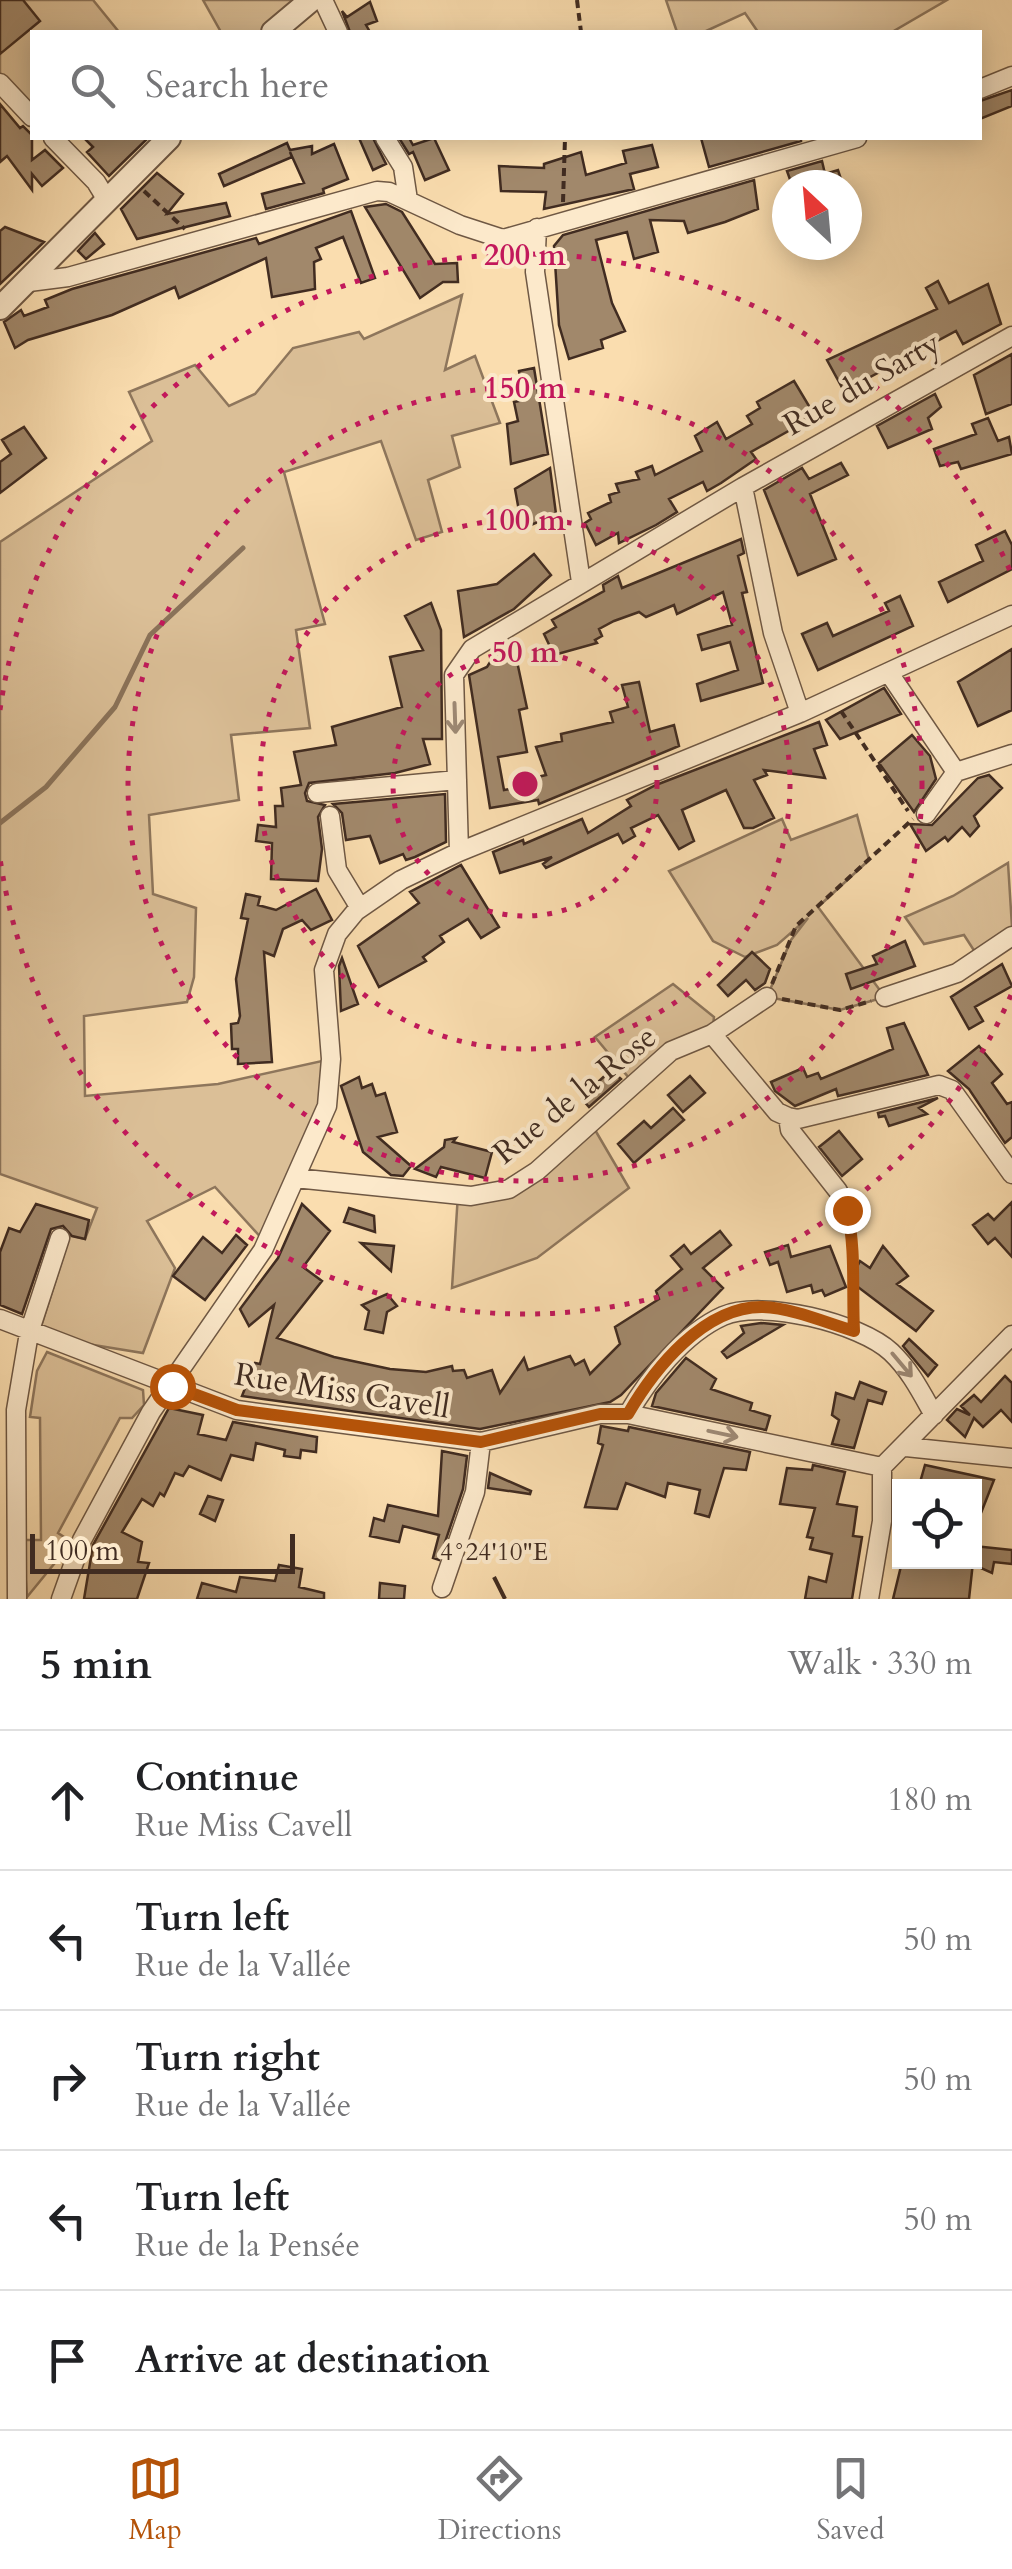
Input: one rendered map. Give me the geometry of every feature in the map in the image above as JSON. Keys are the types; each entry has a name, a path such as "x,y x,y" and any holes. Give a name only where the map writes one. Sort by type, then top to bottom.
{"street":[{"path":"275,30 312,0"},
{"path":"323,0 337,30"},
{"path":"982,87 1012,76"},
{"path":"0,84 30,115"},
{"path":"54,140 96,182 107,200"},
{"path":"0,308 167,140"},
{"path":"387,140 403,167 408,200"},
{"path":"29,282 68,277 378,191 503,239 849,140"},
{"path":"537,228 535,272 581,582"},
{"name":"Rue du Sarty","path":"459,852 454,675 472,649 743,487 1012,336"},
{"path":"743,487 773,633 800,713"},
{"path":"61,1599 82,1540 168,1385 263,1250 327,1106 330,1059 324,970 337,934 360,908 401,880 459,852 800,713 1012,615"},
{"path":"889,673 956,772"},
{"path":"919,817 956,772 1012,754"},
{"path":"317,793 457,780"},
{"path":"330,816 336,870 360,908"},
{"path":"885,997 957,973 1012,936"},
{"name":"Rue de la Rose","path":"295,1178 470,1196 509,1189 537,1171 671,1051 712,1034 767,997"},
{"path":"712,1034 777,1112 788,1118 798,1119 940,1085 952,1090 1012,1174"},
{"path":"788,1118 790,1130 838,1191"},
{"path":"17,1599 16,1410 29,1332 60,1238"},
{"path":"628,1414 648,1380 698,1332 724,1316 763,1307 854,1331 888,1348 911,1374 934,1415"},
{"name":"Rue Miss Cavell","path":"0,1319 237,1410 481,1442 600,1414 628,1414 882,1467"},
{"path":"869,1599 882,1521 882,1467 906,1447 1012,1335"},
{"path":"442,1588 475,1492 481,1442"},
{"path":"906,1447 1012,1458"}],"path":[{"path":"578,0 580,30"},
{"path":"563,220 561,156 565,140"},
{"path":"132,176 196,239"},
{"path":"833,698 919,817 796,926 767,997 840,1010 885,997"},
{"path":"838,1191 854,1241 850,1277 854,1331"}],"shaded area":[{"path":"21,0 93,0 117,30 30,30 30,104 0,74 0,52"},
{"path":"203,0 298,0 266,30 220,30"},
{"path":"666,0 947,0 895,30 757,30 745,13 708,30 676,30"},
{"path":"462,295 445,370 475,356 500,423 452,436 460,467 428,480 442,532 416,540 381,441 284,472 325,624 296,630 310,728 231,735 239,800 149,815 153,894 196,908 194,977 187,1002 84,1016 85,1096 218,1084 331,1059 327,1106 266,1243 215,1187 147,1221 175,1268 143,1353 38,1336 70,1235 85,1239 97,1208 0,1174 0,542 152,441 129,392 195,365 229,406 255,394 293,348 359,332 364,339"},
{"path":"857,815 869,860 818,907 885,997 840,1010 767,997 791,940 808,918 777,945 745,957 713,941 669,871 782,819 791,840"},
{"path":"1008,863 1012,927 975,952 964,935 924,944 905,917 953,896"},
{"path":"673,984 714,1017 712,1034 634,1084 595,1037"},
{"path":"591,1123 629,1188 537,1258 452,1288 458,1194 525,1179"},
{"path":"47,1352 143,1390 144,1405 132,1418 120,1418 58,1533 72,1542 27,1597 23,1540 41,1540 40,1418 30,1417 37,1371"}],"building":[{"path":"0,0 23,0 40,21 0,54"},
{"path":"370,2 377,21 366,25 369,30 349,30 342,11 347,17"},
{"path":"1012,90 1012,106 982,118 982,100"},
{"path":"0,104 20,128 23,126 30,133 32,160 45,150 63,168 42,186 32,174 32,190 7,156 0,162"},
{"path":"86,140 146,140 109,176 87,152 93,147"},
{"path":"360,140 374,140 386,164 373,170"},
{"path":"400,140 410,140 413,145 435,140 449,170 425,180 413,152 409,154"},
{"path":"702,140 801,140 801,141 709,167"},
{"path":"287,143 290,150 312,146 312,154 334,144 348,179 323,189 324,193 266,209 262,194 304,183 290,152 292,157 224,186 219,174"},
{"path":"652,145 658,167 630,174 634,189 544,209 546,192 501,191 499,166 544,168 544,164 581,152 586,175 626,163 623,151"},
{"path":"822,161 824,170 790,170"},
{"path":"157,173 183,194 167,214 226,203 230,216 137,239 121,209"},
{"path":"754,180 758,209 725,222 688,233 684,221 650,220 658,252 634,259 627,232 596,240 612,303 625,331 601,340 603,348 569,359 559,325 554,246 563,235"},
{"path":"386,204 402,212 435,264 457,263 458,282 443,282 420,298 365,207"},
{"path":"351,211 375,278 361,283 343,237 316,248 321,259 314,262 315,289 272,297 266,258 179,298 175,287 112,315 28,340 15,348 4,322 21,310 24,316 48,307 45,300 72,289 256,238 259,244"},
{"path":"5,227 44,242 0,284 0,231"},
{"path":"95,233 104,244 86,259 78,251"},
{"path":"938,281 949,303 988,284 1001,324 963,344 956,331 844,391 827,360 937,309 926,288"},
{"path":"1012,354 1012,404 986,414 974,375"},
{"path":"534,368 548,454 511,464 507,424 518,421 514,402 524,400 519,371"},
{"path":"794,381 815,416 751,452 756,459 707,491 703,482 669,499 677,512 656,525 619,543 618,533 596,545 585,523 591,519 588,513 611,502 609,495 619,492 616,484 639,479 636,472 652,466 655,475 702,451 695,436 717,422 726,439 752,424 747,416 760,408 757,402"},
{"path":"935,394 941,407 928,418 932,429 888,448 877,426"},
{"path":"988,418 998,441 1009,437 1012,454 961,469 958,462 940,466 934,449 976,434 972,424"},
{"path":"24,427 46,458 0,493 0,462 11,454 2,440"},
{"path":"841,463 848,475 810,494 836,559 798,575 764,490 802,468 809,479"},
{"path":"550,468 556,514 529,526 519,511 515,489"},
{"path":"1005,531 1012,545 1012,569 948,602 939,582 983,561 976,545"},
{"path":"741,539 744,553 738,556 747,592 742,593 763,683 701,701 697,684 738,670 730,642 702,650 698,635 732,625 723,592 677,614 674,605 646,617 639,612 614,621 599,629 602,636 595,640 597,643 554,655 544,634 556,627 552,620 604,591 603,585 618,576 622,588"},
{"path":"534,554 551,575 514,609 464,637 458,591 497,584"},
{"path":"900,596 913,626 818,670 802,634 827,623 833,636 889,611 885,603"},
{"path":"431,603 441,630 442,739 423,739 430,764 395,773 309,783 307,801 325,805 318,817 322,849 318,881 271,879 272,843 256,841 258,825 276,827 275,806 283,806 281,788 301,785 294,752 336,745 332,727 402,707 390,657 423,650 405,616"},
{"path":"1012,649 1012,710 978,726 958,682"},
{"path":"515,652 527,708 519,710 527,752 498,757 504,790 535,785 533,778 546,775 536,747 562,741 561,734 613,722 610,712 628,707 622,685 639,682 650,732 674,725 679,746 539,804 538,800 490,808 469,675 487,667 494,656"},
{"path":"884,688 901,714 840,739 826,720"},
{"path":"819,722 827,745 814,749 825,778 764,770 767,775 754,780 774,818 753,828 744,828 726,790 682,810 694,841 679,849 658,815 631,828 635,836 623,843 618,834 546,868 543,864 552,857 500,873 493,852 523,840 524,844 582,819 588,833 631,806 627,800 656,785"},
{"path":"912,735 930,756 936,779 914,812 879,763"},
{"path":"989,775 1002,788 974,816 979,826 970,836 962,827 948,841 945,837 926,851 910,824 932,825 978,778"},
{"path":"445,794 446,842 406,860 403,854 380,863 370,836 346,840 342,813 333,804"},
{"path":"461,865 499,927 481,938 468,919 440,936 444,942 423,957 426,961 379,987 358,946 419,903 410,892"},
{"path":"316,889 332,920 311,930 302,920 283,929 274,956 264,952 272,1062 238,1064 238,1049 232,1049 231,1024 238,1023 240,1016 236,979 248,919 241,918 246,894 260,897 258,905 276,910"},
{"path":"905,941 915,966 851,989 846,974 877,964 873,956"},
{"path":"752,952 770,969 765,983 755,990 746,980 728,996 718,985"},
{"path":"342,958 358,1004 341,1011 339,966"},
{"path":"1002,964 1012,986 975,1007 983,1021 969,1029 951,997"},
{"path":"904,1023 928,1075 838,1096 836,1089 795,1106 775,1091 771,1082 803,1068 807,1077 818,1073 821,1079 893,1049 887,1028"},
{"path":"979,1046 1002,1074 992,1083 1007,1104 1012,1102 1012,1137 1005,1143 969,1089 948,1071"},
{"path":"611,1070 621,1079 589,1107 582,1099 584,1095"},
{"path":"690,1076 705,1093 683,1112 668,1095"},
{"path":"359,1077 362,1088 372,1084 376,1096 385,1093 397,1132 378,1137 411,1166 403,1176 391,1175 363,1152 341,1086"},
{"path":"938,1098 919,1108 927,1114 889,1126 885,1116 879,1117 878,1113"},
{"path":"673,1108 684,1120 634,1163 618,1144 644,1121 651,1128"},
{"path":"839,1131 862,1159 842,1176 819,1147"},
{"path":"456,1138 453,1142 492,1152 485,1178 441,1167 436,1177 415,1169 444,1147 445,1140"},
{"path":"1012,1202 1012,1257 995,1238 988,1244 973,1225 988,1214 994,1220"},
{"path":"36,1204 89,1220 85,1239 72,1236 63,1226 51,1229 22,1314 0,1305 0,1252 9,1228 20,1232"},
{"path":"302,1204 330,1231 303,1267 322,1281 277,1338 334,1357 390,1369 426,1372 452,1366 453,1371 464,1370 467,1378 492,1370 500,1393 524,1358 528,1370 570,1356 575,1365 584,1360 590,1374 620,1344 615,1327 659,1299 656,1291 682,1269 671,1256 684,1245 691,1254 720,1231 731,1245 703,1268 723,1288 621,1395 610,1402 480,1429 242,1396 255,1363 260,1364 274,1305 249,1326 240,1309 278,1258"},
{"path":"349,1208 374,1216 375,1232 344,1222"},
{"path":"236,1235 247,1245 205,1300 173,1276 203,1237 222,1253"},
{"path":"361,1243 394,1246 391,1271"},
{"path":"788,1245 791,1257 830,1246 846,1287 825,1296 822,1290 813,1293 811,1285 787,1292 778,1262 770,1265 765,1252"},
{"path":"883,1246 908,1276 897,1284 933,1311 916,1331 850,1281 860,1261 870,1268"},
{"path":"387,1294 397,1306 387,1312 383,1333 365,1329 369,1311 362,1305"},
{"path":"783,1325 727,1358 722,1352 744,1333 741,1326"},
{"path":"909,1339 937,1365 928,1376 903,1346"},
{"path":"686,1358 716,1379 711,1389 752,1403 750,1410 770,1416 766,1430 652,1406 656,1393"},
{"path":"1005,1376 1012,1383 1012,1422 1001,1410 983,1427 974,1418 965,1437 947,1420 957,1409 970,1415 961,1406 974,1395 981,1402"},
{"path":"860,1382 886,1392 882,1404 868,1400 854,1448 832,1444 839,1420 832,1415 836,1393 854,1399"},
{"path":"169,1408 203,1415 198,1434 226,1440 233,1422 317,1437 316,1452 301,1450 300,1458 284,1456 285,1450 256,1443 253,1460 231,1455 221,1480 189,1466 183,1476 175,1473 164,1496 160,1493 153,1506 142,1499 122,1532 142,1542 138,1562 149,1563 137,1599 84,1599 93,1545"},
{"path":"601,1426 628,1431 629,1427 750,1452 746,1470 724,1468 709,1517 695,1513 700,1490 668,1483 665,1497 626,1483 617,1509 585,1507 603,1445 598,1443"},
{"path":"442,1451 467,1456 463,1489 439,1560 433,1558 439,1535 403,1526 399,1542 370,1536 374,1518 384,1521 388,1505 438,1516"},
{"path":"813,1465 845,1472 837,1504 857,1507 853,1536 862,1537 852,1599 805,1599 809,1577 826,1582 832,1554 810,1549 813,1538 807,1537 815,1508 780,1504 787,1468 812,1470"},
{"path":"925,1465 994,1480 982,1510 982,1479 921,1479"},
{"path":"490,1473 531,1491 530,1494 488,1488"},
{"path":"208,1496 223,1500 215,1521 200,1514"},
{"path":"982,1547 1012,1550 1012,1564 994,1562 992,1573 982,1569"},
{"path":"279,1565 302,1569 299,1587 324,1593 324,1599 197,1599 202,1583 236,1592 240,1577 275,1581"},
{"path":"900,1569 972,1569 969,1599 893,1599"},
{"path":"380,1583 405,1586 404,1599 379,1599"}],"waterway":[{"path":"0,823 46,787 115,707 150,635 243,548"}],"route":[{"path":"172,1386 237,1410 481,1442 600,1414 628,1414 648,1380 698,1332 724,1316 763,1307 854,1331 850,1277 854,1241 847,1210"}]}
